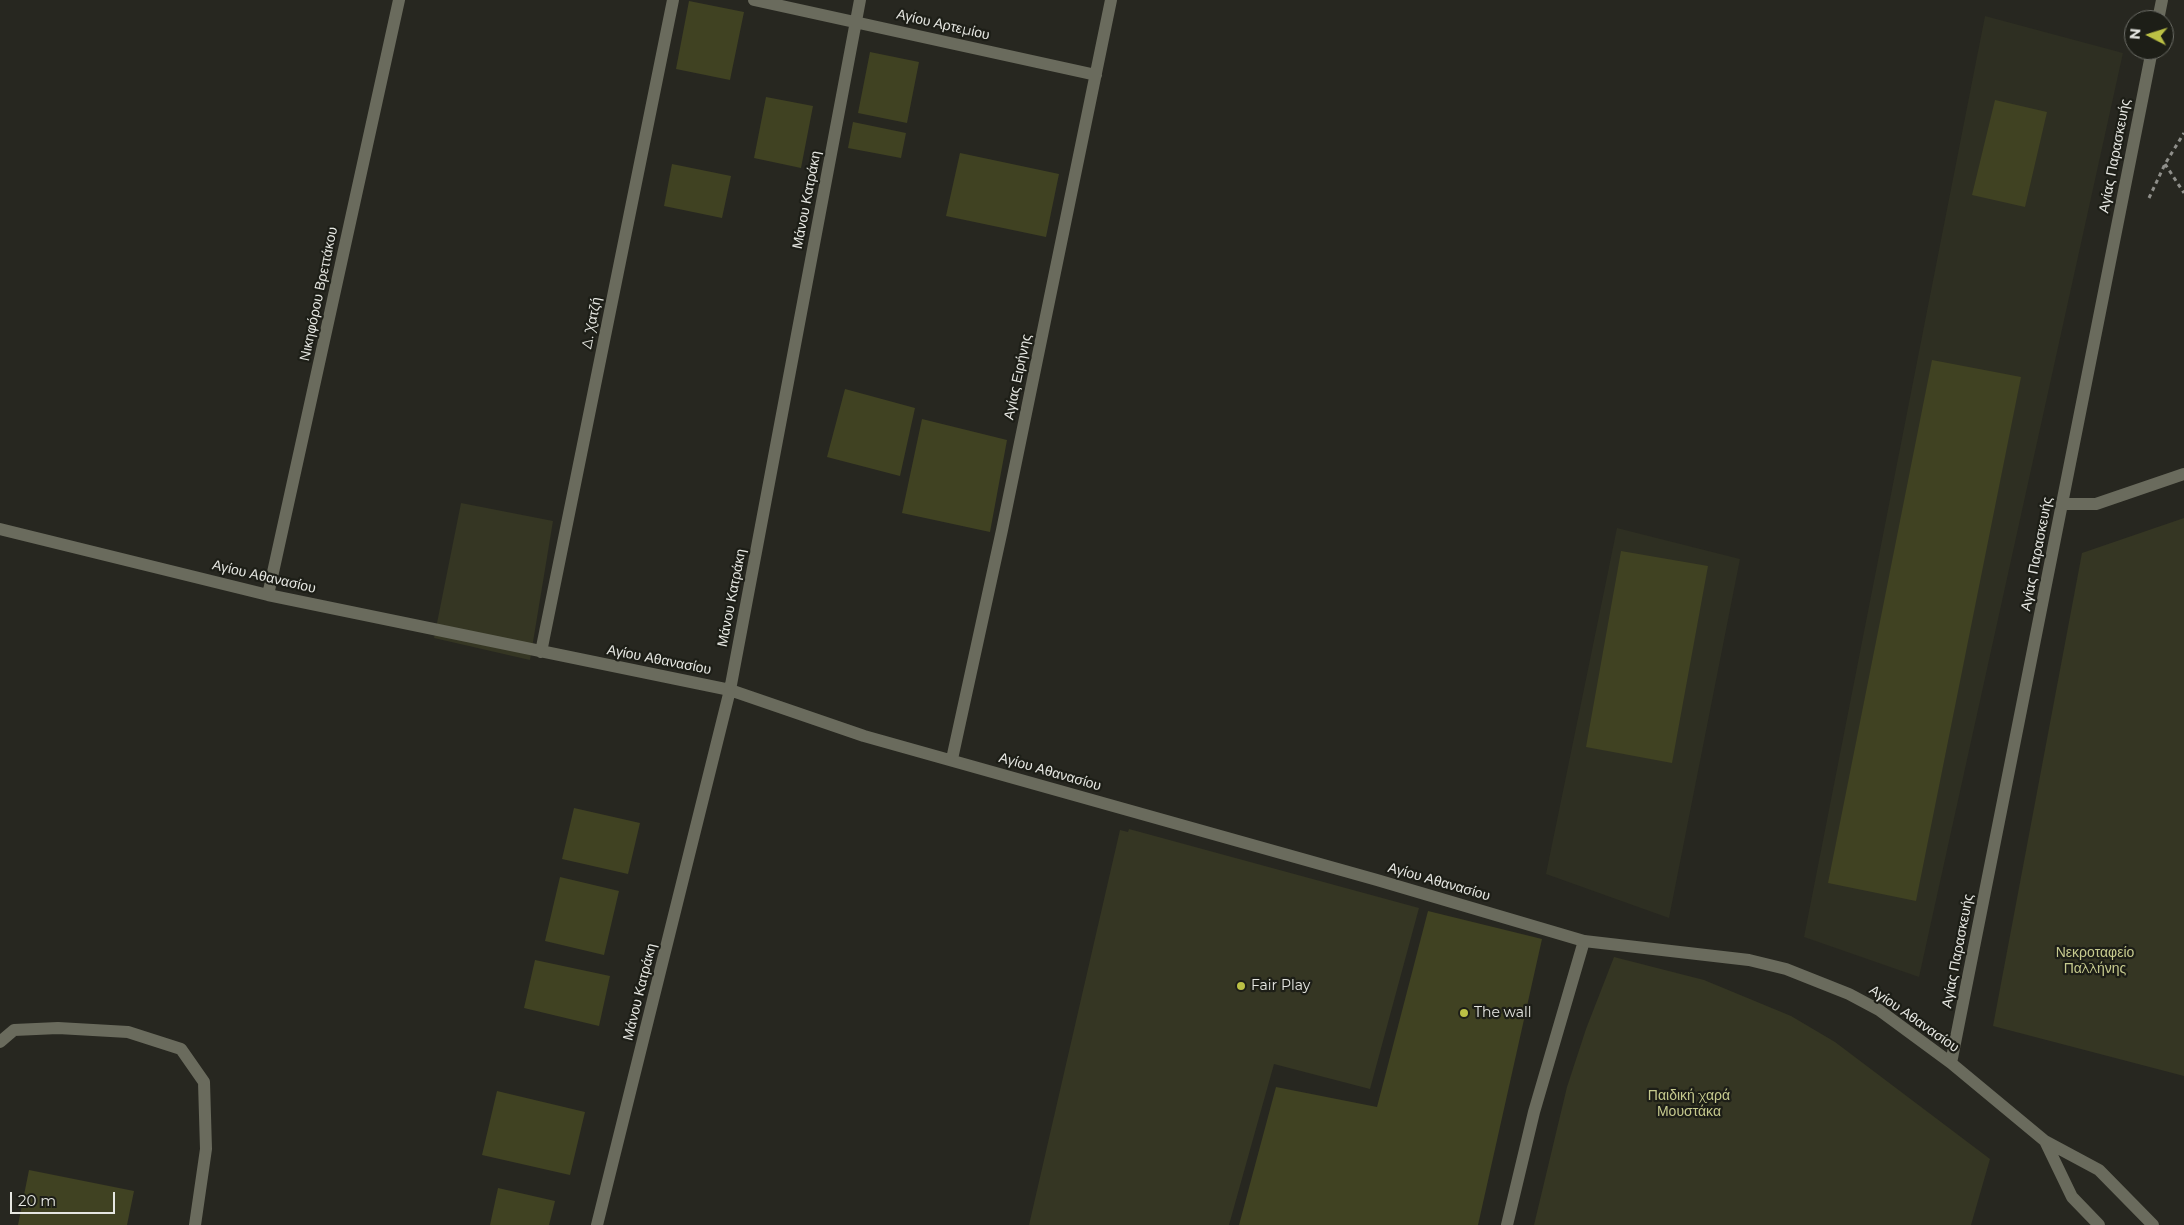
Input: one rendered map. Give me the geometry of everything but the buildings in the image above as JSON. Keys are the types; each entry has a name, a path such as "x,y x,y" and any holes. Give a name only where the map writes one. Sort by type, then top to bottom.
{"street":[{"name":"Νικηφόρου Βρεττάκου","path":"268,595 399,0"},
{"name":"Δ. Χατζή","path":"541,652 673,0"},
{"name":"Αγίου Αρτεμίου","path":"754,0 1096,75"},
{"name":"Μάνου Κατράκη","path":"597,1225 730,690 860,0"},
{"name":"Αγίας Ειρήνης","path":"952,759 1002,530 1112,0"},
{"name":"Αγίας Παρασκευής","path":"1951,1063 2150,60"},
{"path":"2062,504 2096,504 2184,474"},
{"name":"Αγίου Αθανασίου","path":"0,529 268,595 730,690 864,736 952,759 1584,941 1749,960 1786,969 1863,1000 1951,1063 2045,1141 2099,1170 2153,1225"},
{"path":"1507,1225 1534,1112 1584,941"},
{"path":"0,1042 14,1030 58,1028 128,1032 181,1049 204,1082 206,1149 195,1225"},
{"name":"Αγίου Αθανασίου","path":"2045,1141 2072,1198 2099,1225"}],"path":[{"path":"2147,204 2165,164 2184,132"},
{"path":"2165,164 2184,193"}],"shaded area":[{"path":"1985,16 2123,53 1919,977 1804,937"},
{"path":"1617,528 1740,559 1669,918 1546,874"}],"green space":[{"path":"461,503 553,521 530,660 434,638"},
{"name":"Νεκροταφείο Παλλήνης","path":"2184,518 2184,1076 1993,1026 2082,553"},
{"name":"Fair Play","path":"1129,829 1419,908 1370,1089 1274,1064 1229,1225 1029,1225 1120,830 1128,832"},
{"name":"Παιδική χαρά Μουστάκα","path":"1614,957 1704,980 1791,1016 1835,1042 1990,1159 1971,1225 1534,1225 1567,1087 1586,1029"}],"place":[{"name":"Fair Play","path":"1241,986"},
{"name":"The wall","path":"1464,1013"}]}
